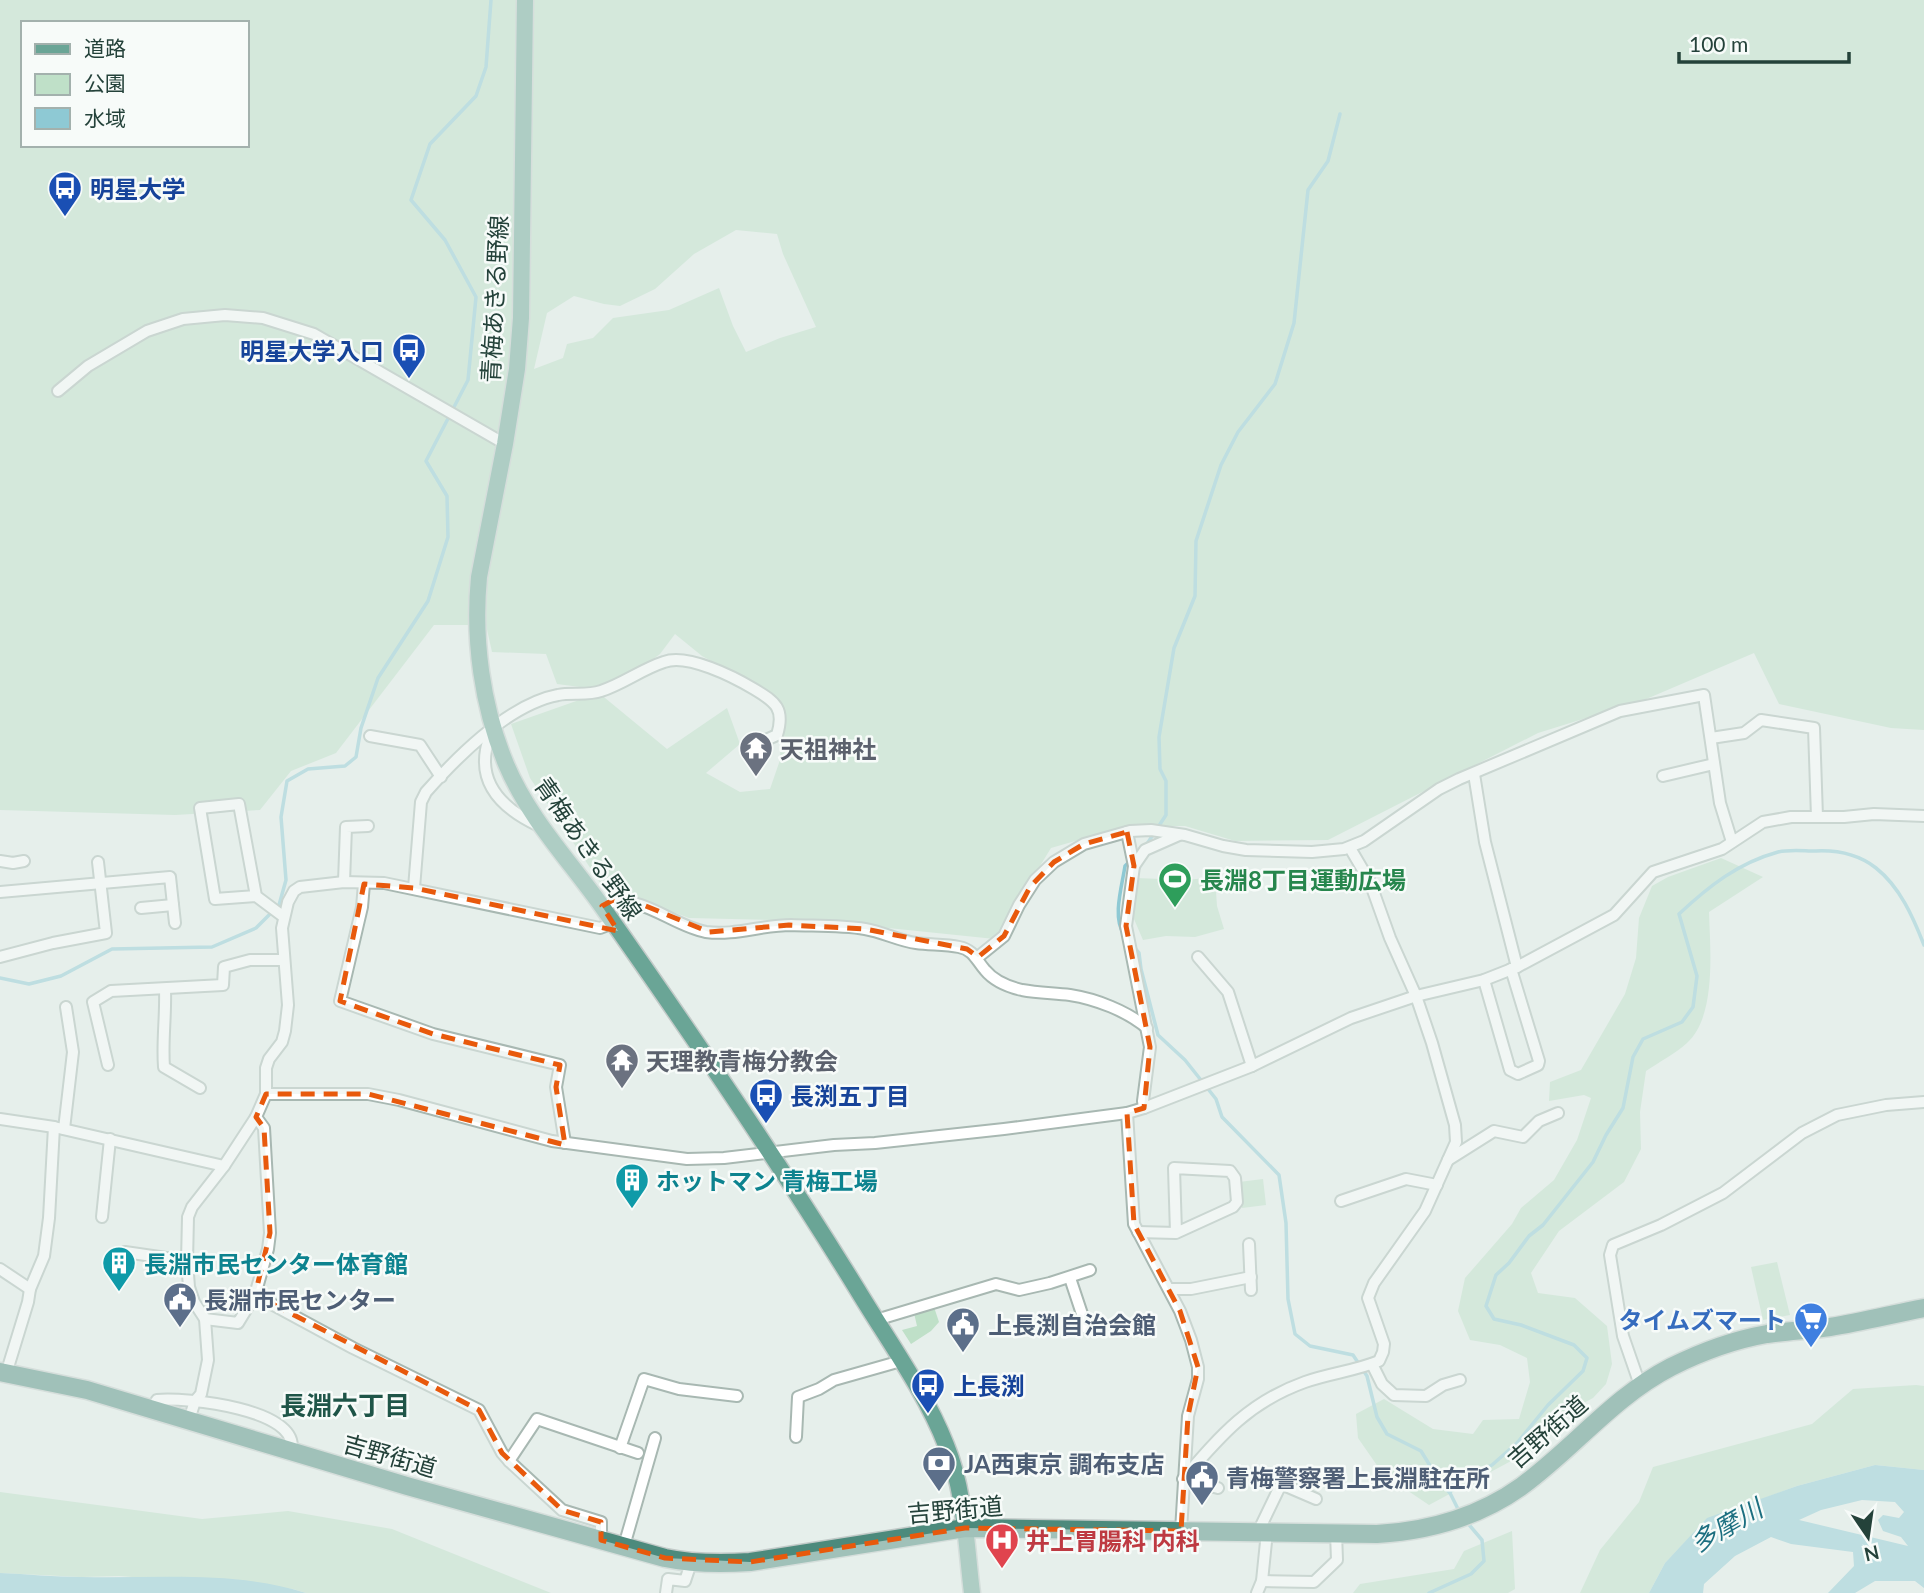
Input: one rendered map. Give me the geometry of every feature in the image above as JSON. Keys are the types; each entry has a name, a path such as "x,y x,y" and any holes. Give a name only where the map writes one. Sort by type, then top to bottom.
{"highway":[{"name":"吉野街道","path":"3,1373 87,1390 407,1486 691,1563 750,1562 965,1528 1395,1533 1447,1522 1487,1507 1509,1495 1535,1476 1603,1414 1640,1385 1688,1359 1745,1339 1924,1308"}],"main road":[{"name":"青梅あきる野線","path":"526,0 521,318 517,369 481,564 476,607 478,652 494,726 506,763 540,826 602,906 769,1151 930,1410 947,1446 956,1480 965,1528 972,1593"}],"street":[{"path":"58,391 88,366 147,331 183,319 225,315 263,318 314,334 505,444"},
{"path":"414,888 421,802 426,792 494,726 527,706 557,695 599,692 667,660 684,660 735,678 778,705 780,723 777,735 759,743"},
{"path":"978,957 1004,936 1030,887 1054,862 1084,844 1127,832 1151,830 1247,850 1312,852 1350,848 1439,789 1620,711 1704,695 1720,803 1732,842"},
{"path":"1711,738 1744,733 1761,720 1814,728 1817,817"},
{"path":"494,726 486,750 486,765 491,785 500,802 516,815 540,826"},
{"path":"370,736 420,746 441,777"},
{"path":"1663,776 1714,764"},
{"path":"1474,774 1485,842 1538,1065 1518,1074 1510,1070 1485,980"},
{"path":"256,896 239,804 200,808 215,899 256,896 282,916"},
{"path":"266,1094 368,1094 565,1143 687,1159 724,1158 769,1151 887,1142 1127,1113 1252,1066 1351,1018 1416,996 1485,980 1514,968 1614,915 1653,872 1722,849 1763,822 1791,817 1874,814 1922,817"},
{"path":"344,882 346,827 368,826"},
{"path":"1127,832 1133,866 1126,927 1150,1047 1144,1108"},
{"path":"1133,866 1145,850 1180,834"},
{"path":"1184,1479 1233,1423 1268,1400 1305,1382 1379,1361 1384,1344 1368,1298 1374,1283 1425,1211 1455,1142 1455,1125 1416,996 1390,938 1370,882 1350,848"},
{"path":"0,861 24,861"},
{"path":"0,957 106,933 99,862"},
{"path":"0,892 170,877 175,923"},
{"path":"189,1420 195,1401 201,1394 208,1360 205,1319 191,1294 187,1261 188,1217 192,1207 224,1166 256,1117 266,1094 266,1068 269,1059 282,1042 287,1021 282,916 294,891 300,887 344,882 384,883 600,928 613,923"},
{"path":"364,884 362,907 340,1001 433,1034 560,1065 556,1087 565,1143"},
{"path":"602,906 613,900 641,904 693,929 722,933 789,925 865,929 903,941 967,949 978,957 984,969 1004,984 1021,990 1092,1000 1136,1019 1147,1028"},
{"path":"141,908 173,905"},
{"path":"1198,957 1228,992 1252,1066"},
{"path":"224,998 224,967 250,960 284,960"},
{"path":"82,1005 111,991 223,985"},
{"path":"165,989 166,1014 162,1041 164,1067 200,1088"},
{"path":"93,1002 111,1052 108,1065"},
{"path":"3,1373 30,1289 44,1256 59,1128 73,1052 65,1007"},
{"path":"1640,1385 1623,1336 1610,1255 1613,1245 1713,1199 1754,1172 1802,1133 1837,1115 1886,1105 1924,1102"},
{"path":"1448,1160 1494,1131 1523,1136 1539,1121 1558,1112"},
{"path":"1127,1113 1134,1224 1190,1335 1198,1367 1198,1379 1188,1416 1181,1531"},
{"path":"205,1319 238,1323 255,1295 268,1249 270,1218 264,1128 256,1117"},
{"path":"0,1119 59,1128 224,1166"},
{"path":"102,1217 110,1139"},
{"path":"1138,1233 1176,1233 1233,1208 1237,1202 1235,1178 1230,1171 1174,1168 1176,1233"},
{"path":"1341,1201 1406,1179 1437,1185"},
{"path":"1249,1244 1251,1290"},
{"path":"125,1252 187,1261"},
{"path":"0,1269 30,1289"},
{"path":"876,1320 996,1284 1019,1290 1070,1278 1090,1270"},
{"path":"1169,1289 1191,1289 1251,1277"},
{"path":"1070,1278 1087,1329"},
{"path":"255,1295 353,1348 479,1410 509,1461 562,1510 601,1522 601,1540"},
{"path":"796,1437 797,1397 834,1380 901,1361"},
{"path":"1368,1366 1394,1395 1426,1395 1443,1385 1460,1380"},
{"path":"620,1448 644,1379 679,1389 737,1396"},
{"path":"152,1409 157,1400 174,1398 236,1407 264,1417 291,1436 291,1451"},
{"path":"509,1461 537,1419 638,1454"},
{"path":"624,1546 655,1438"},
{"path":"1184,1479 1217,1488"},
{"path":"1257,1593 1262,1580 1262,1532 1283,1480 1315,1499"},
{"path":"1262,1580 1314,1582 1337,1560 1336,1533"},
{"path":"666,1593 668,1579 685,1581 691,1563"}],"highlighted area":[{"path":"1127,832 1134,866 1126,926 1150,1047 1144,1108 1127,1113 1134,1224 1180,1311 1198,1367 1188,1416 1181,1531 965,1528 750,1562 665,1558 601,1540 601,1522 562,1510 502,1453 479,1410 255,1295 270,1233 264,1128 256,1117 266,1094 368,1094 565,1145 556,1087 560,1065 433,1034 340,1001 364,884 414,888 618,931 602,906 613,900 641,904 709,932 789,925 865,929 967,949 978,957 1004,936 1030,887 1054,862 1084,844"}],"green space":[{"path":"0,0 1924,0 1924,730 1891,728 1779,704 1754,653 1644,700 1538,733 1328,840 1235,841 1185,826 1127,826 1051,848 995,939 820,921 689,918 638,899 607,893 530,778 511,724 599,693 667,749 727,708 740,744 706,773 740,792 770,789 780,760 783,708 760,688 702,656 675,634 660,654 611,691 557,684 546,654 492,652 486,625 434,625 336,753 291,771 260,810 175,815 0,810","holes":["736,230 777,234 783,254 816,327 746,352 719,288 669,310 613,318 593,338 567,344 563,358 534,369 547,313 574,296 620,306 655,289 694,254"]},
{"path":"1721,858 1763,877 1709,912 1710,981 1697,1031 1682,1047 1646,1071 1640,1112 1641,1149 1624,1182 1559,1231 1531,1273 1538,1293 1575,1298 1607,1326 1612,1364 1606,1384 1593,1398 1580,1405 1539,1446 1429,1505 1383,1474 1358,1438 1356,1414 1384,1399 1433,1429 1473,1434 1483,1420 1519,1419 1530,1382 1527,1358 1500,1345 1470,1340 1458,1311 1465,1278 1512,1224 1521,1208 1554,1180 1577,1140 1591,1098 1584,1095 1549,1101 1550,1082 1581,1070 1625,994 1636,958 1639,918 1652,886 1668,877"},
{"name":"長淵8丁目運動広場","path":"1215,877 1217,906 1224,929 1195,937 1166,936 1143,940 1131,912 1136,878 1187,880"},
{"path":"1263,1179 1266,1205 1242,1208 1239,1182"},
{"path":"1777,1262 1790,1315 1763,1320 1751,1267"},
{"path":"934,1307 939,1322 931,1331 911,1344 902,1330 917,1326 914,1313"},
{"path":"1924,1386 1924,1470 1875,1465 1797,1486 1707,1519 1665,1563 1649,1593 1580,1593 1600,1550 1639,1502 1653,1467 1812,1424 1853,1389"},
{"path":"0,1492 202,1519 288,1511 392,1529 551,1593 306,1593 293,1589 119,1576 0,1573"},
{"path":"1512,1531 1515,1589 1508,1593 1353,1593 1360,1584 1454,1569 1464,1551"}],"water":[{"name":"多摩川","path":"1875,1465 1924,1470 1924,1588 1915,1581 1875,1581 1855,1593 1828,1593 1854,1566 1853,1552 1791,1544 1771,1537 1735,1556 1704,1584 1703,1593 1649,1593 1665,1563 1707,1518 1797,1486","holes":["1862,1500 1895,1502 1904,1512 1899,1518 1883,1515 1878,1520 1883,1531 1901,1537 1908,1546 1799,1520 1821,1510"]},
{"path":"0,1573 71,1577 223,1578 306,1593 0,1593"}],"waterway":[{"path":"0,978 29,984 61,976 112,949 212,947 256,928 279,905 286,880 281,817 287,781 308,769 345,766 356,757 361,728 378,678 428,601 448,537 447,496 426,461 468,380 476,297 445,240 411,200 430,144 476,96 486,67 491,0"},
{"path":"1145,847 1166,815 1166,781 1160,769 1159,737 1174,648 1195,596 1196,541 1221,465 1238,432 1275,384 1294,323 1308,190 1328,161 1340,114"},
{"path":"1459,1511 1450,1493 1453,1484 1492,1465 1517,1443 1548,1405 1583,1371 1587,1358 1574,1345 1521,1325 1494,1319 1486,1306 1496,1275 1509,1263 1529,1236 1543,1225 1593,1162 1623,1108 1633,1057 1643,1039 1682,1022 1693,1007 1697,976 1679,914 1725,877 1750,862 1778,852 1840,852 1862,859 1885,876 1905,903 1924,945"},
{"path":"1124,934 1120,927 1119,902 1125,866 1129,862"},
{"path":"1133,946 1139,953 1158,1035 1185,1060 1216,1099 1222,1117 1279,1175 1286,1223 1288,1299 1295,1334 1310,1346 1353,1355 1367,1376 1377,1417 1387,1434 1421,1451 1450,1493"},
{"path":"1429,1593 1471,1574 1484,1561 1482,1540 1465,1520"}],"place":[{"name":"明星大学","path":"65,218"},
{"name":"明星大学入口","path":"409,380"},
{"name":"天祖神社","path":"756,778"},
{"name":"長淵8丁目運動広場","path":"1175,909"},
{"name":"天理教青梅分教会","path":"622,1090"},
{"name":"長渕五丁目","path":"766,1125"},
{"name":"ホットマン 青梅工場","path":"632,1210"},
{"name":"長淵市民センター体育館","path":"119,1293"},
{"name":"長淵市民センター","path":"180,1329"},
{"name":"タイムズマート","path":"1811,1349"},
{"name":"上長渕自治会館","path":"963,1354"},
{"name":"上長渕","path":"928,1415"},
{"name":"JA西東京 調布支店","path":"939,1493"},
{"name":"青梅警察署上長淵駐在所","path":"1202,1507"},
{"name":"井上胃腸科 内科","path":"1002,1570"}],"district":[{"name":"長淵六丁目","path":"345,1405"}]}
